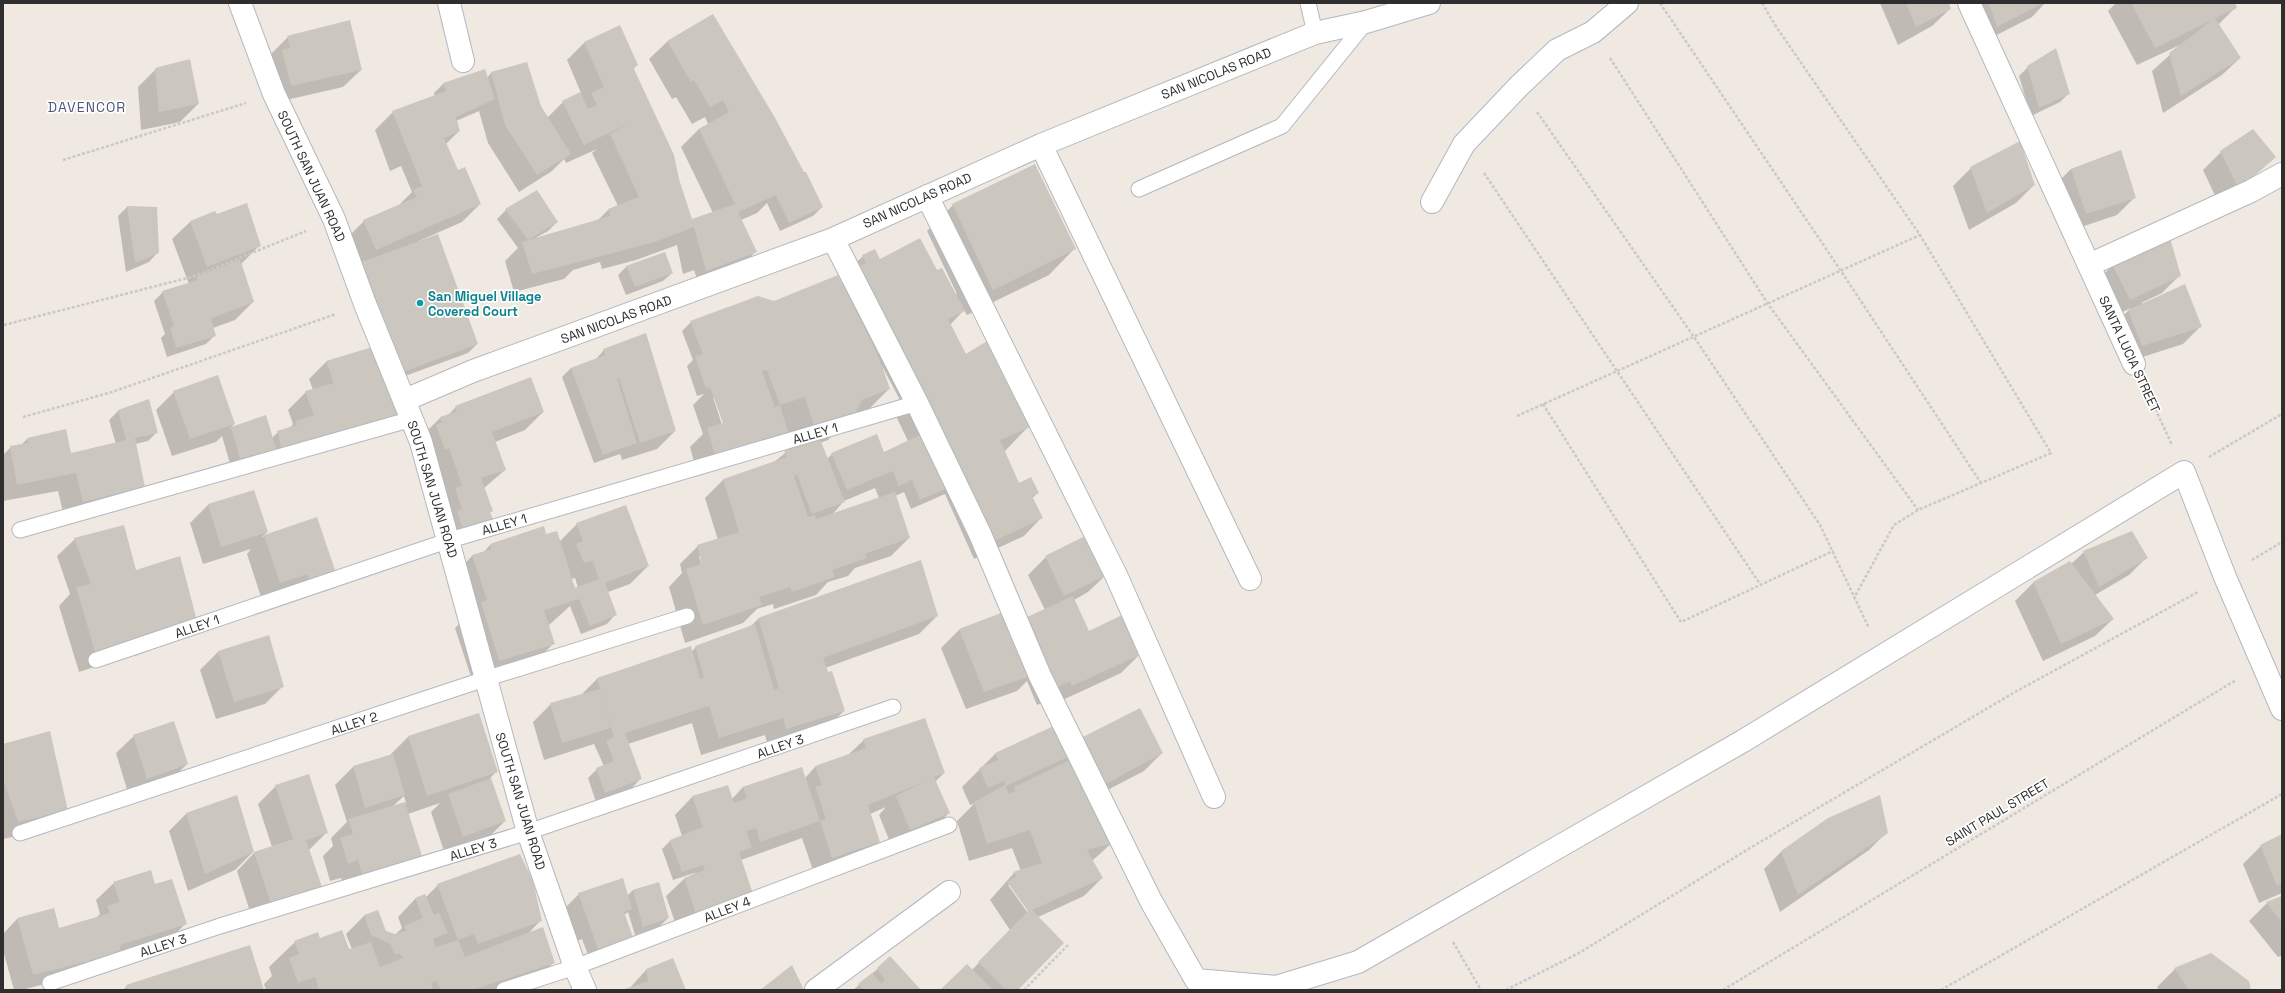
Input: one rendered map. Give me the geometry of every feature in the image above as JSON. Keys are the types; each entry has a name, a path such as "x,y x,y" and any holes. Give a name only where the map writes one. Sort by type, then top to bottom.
{"street":[{"name":"SOUTH SAN JUAN ROAD","path":"240,3 274,94 334,219 365,304 409,409 450,540 485,679 528,832 575,967 585,990"},
{"path":"450,3 463,61"},
{"name":"SAN NICOLAS ROAD","path":"409,409 473,371 834,239 1041,145 1315,33 1366,22 1430,3"},
{"path":"1432,202 1464,144 1519,86 1558,50 1592,32 1628,3"},
{"name":"SANTA LUCIA STREET","path":"1969,3 2134,364"},
{"path":"1041,145 1250,579"},
{"path":"2089,265 2251,191 2282,174"},
{"path":"927,196 1116,575 1214,796"},
{"path":"834,239 917,403 980,534 1040,676 1152,901 1196,980 1276,987 1358,962 1678,779 1883,657 2184,472 2225,577 2282,709"},
{"path":"816,990 949,892"}],"lane":[{"path":"1308,3 1315,33"},
{"path":"1139,189 1282,126 1366,22"},
{"name":"ALLEY 1","path":"96,660 450,540 917,403"},
{"path":"20,530 409,409"},
{"name":"ALLEY 2","path":"20,833 485,679 688,616"},
{"name":"ALLEY 3","path":"50,983 220,926 528,832 893,707"},
{"name":"ALLEY 4","path":"504,990 575,967 949,825"}],"path":[{"path":"1660,3 1841,271 1981,483"},
{"path":"1762,3 1782,35 1920,236 2051,453 1918,510 1894,525 1854,598"},
{"path":"1592,32 1768,304 1918,510"},
{"path":"1519,86 1694,337 1820,525 1883,657"},
{"path":"63,160 274,94"},
{"path":"1464,144 1760,584"},
{"path":"4,325 195,276 334,219"},
{"path":"1517,416 1920,236"},
{"path":"23,417 112,392 365,304"},
{"name":"SANTA LUCIA STREET","path":"2134,364 2184,472"},
{"path":"1543,404 1681,622 1832,551"},
{"path":"2184,472 2282,414"},
{"path":"1506,990 1579,953 1750,848 2015,692 2225,577 2282,542"},
{"name":"SAINT PAUL STREET","path":"1723,990 2262,664"},
{"path":"1941,990 2282,794"},
{"path":"1438,915 1481,990"},
{"path":"1024,990 1068,945"}],"building":[{"path":"1906,3 1949,3 1951,9 1916,27"},
{"path":"1989,3 2043,3 1997,27"},
{"path":"2131,3 2235,3 2237,8 2155,48"},
{"path":"713,14 774,116 804,172 806,172 823,207 789,223 776,195 738,212 757,252 706,271 694,227 655,242 532,274 522,242 610,216 608,209 639,197 610,134 632,122 584,145 562,101 580,92 588,109 597,105 591,93 604,87 584,42 620,25 638,65 633,67 674,155 679,179 692,219 735,204 699,129 729,112 723,100 710,107 694,80 691,82 667,41"},
{"path":"2215,18 2241,58 2181,96 2169,53"},
{"path":"350,20 362,70 291,86 282,50 290,48 287,36"},
{"path":"2056,48 2070,94 2039,108 2027,66"},
{"path":"190,59 199,104 159,112 155,68"},
{"path":"527,62 541,106 571,154 537,175 505,125 491,72"},
{"path":"485,69 495,99 456,117 460,131 444,138 458,170 465,167 481,204 376,250 363,220 417,197 413,190 422,186 392,111 446,91 443,83"},
{"path":"2253,129 2276,157 2239,189 2220,151"},
{"path":"2020,141 2035,185 1987,213 1970,167"},
{"path":"2121,150 2136,198 2086,214 2071,169"},
{"path":"1035,164 1076,249 993,290 952,204"},
{"path":"537,190 558,222 528,240 505,209"},
{"path":"247,203 261,246 207,267 190,221 215,211 217,214"},
{"path":"127,206 157,207 159,253 135,263"},
{"name":"San Miguel Village Covered Court","path":"438,234 478,344 403,372 362,262"},
{"path":"920,238 937,270 942,268 965,311 948,319 966,354 987,341 1031,427 1000,440 1019,483 1031,477 1039,493 1032,496 1043,518 992,542 857,267 866,263 862,255 875,249 880,259"},
{"path":"2170,238 2181,276 2130,300 2112,264"},
{"path":"665,252 673,273 635,287 626,266"},
{"path":"240,259 254,302 212,318 210,315 216,336 176,348 170,328 174,326 162,291 198,280 196,277"},
{"path":"838,275 877,353 890,389 862,400 855,414 815,428 805,397 780,405 789,435 716,458 707,428 723,423 710,387 706,388 695,356 703,354 690,321 758,296 774,301","holes":["767,370 780,405 775,407 762,371"]},
{"path":"2185,284 2202,327 2142,346 2128,310"},
{"path":"646,333 676,431 640,443 619,378 617,379 637,443 603,455 571,368 605,355 603,349"},
{"path":"379,345 401,414 282,450 277,431 297,425 296,421 314,415 305,391 334,383 326,361"},
{"path":"218,375 235,424 190,439 173,391"},
{"path":"531,377 544,412 492,432 506,470 481,478 493,511 490,512 493,519 463,530 457,511 462,509 455,488 462,486 449,448 445,450 436,425 442,422 440,417 457,411 455,406"},
{"path":"149,399 158,433 135,438 145,487 83,502 76,473 17,485 10,446 28,443 27,438 66,429 71,453 126,440 118,410"},
{"path":"266,415 278,455 242,466 231,427"},
{"path":"928,431 954,485 920,500 912,480 899,486 893,471 847,490 831,453 877,434 884,452"},
{"path":"820,439 845,502 812,514 797,475 794,476 808,517 815,515 816,519 895,492 910,538 865,554 867,558 832,570 835,577 792,592 790,587 759,597 762,605 703,625 686,569 702,564 697,545 739,532 723,479 787,457 784,451"},
{"path":"254,490 268,532 221,547 208,504"},
{"path":"626,505 649,566 605,583 617,615 590,626 579,599 544,610 555,644 499,661 481,602 487,600 472,555 491,549 490,544 544,526 546,534 557,531 575,588 599,579 593,561 584,563 576,544 583,541 576,523"},
{"path":"317,517 336,573 309,581 308,574 280,583 264,535"},
{"path":"124,525 136,570 180,556 197,621 96,655 76,587 91,584 74,538"},
{"path":"2132,531 2148,558 2099,587 2083,551"},
{"path":"1087,535 1107,575 1064,596 1045,556"},
{"path":"921,560 938,616 823,658 828,672 832,671 845,711 786,729 783,718 719,738 709,706 625,733 642,779 605,793 596,768 614,761 606,741 614,737 597,678 691,646 700,678 704,678 695,646 755,624 774,690 779,688 758,618"},
{"path":"2070,561 2114,619 2061,644 2033,582"},
{"path":"1073,596 1089,631 1122,615 1140,655 1072,686 1070,681 1055,688 1025,618"},
{"path":"1009,610 1036,674 984,692 959,629"},
{"path":"269,635 284,687 234,702 218,651"},
{"path":"600,689 611,728 562,743 550,703"},
{"path":"1140,708 1163,753 1102,786 1079,739"},
{"path":"479,713 498,772 427,796 408,736"},
{"path":"925,718 945,773 934,777 950,813 910,830 896,796 926,781 868,805 880,842 832,858 820,821 826,819 815,787 822,785 815,766 866,748 863,739"},
{"path":"174,721 188,764 147,779 133,735"},
{"path":"1056,725 1070,756 1006,786 1004,781 988,788 979,768 998,760 995,753"},
{"path":"50,731 68,811 18,822 3,779 3,744"},
{"path":"393,754 405,795 365,808 353,766"},
{"path":"1074,758 1115,843 1087,850 1103,878 1032,910 1064,943 1018,990 1006,990 978,962 1028,911 1007,882 1016,876 1013,872 1042,863 1030,830 987,844 974,802 1005,785 1009,794 1015,791 1014,787"},
{"path":"802,767 820,821 760,842 756,828 746,831 752,848 739,852 753,894 696,914 684,878 705,870 703,865 682,872 670,840 703,827 692,796 728,785 734,803 747,798 743,787"},
{"path":"309,774 328,833 306,840 322,887 271,904 254,852 293,839 275,785"},
{"path":"491,778 506,821 463,837 448,794"},
{"path":"237,795 254,852 205,874 186,813"},
{"path":"1880,795 1888,833 1798,895 1781,851 1828,818"},
{"path":"405,802 422,856 362,875 358,860 348,864 340,838 353,834 348,819"},
{"path":"2282,834 2282,884 2277,886 2260,845"},
{"path":"520,854 533,881 542,921 478,944 474,934 458,940 437,884"},
{"path":"151,870 155,884 172,879 187,924 120,945 121,953 33,975 17,918 54,908 59,928 110,913 107,906 120,902 113,882"},
{"path":"623,878 632,909 624,912 634,940 599,952 578,893"},
{"path":"659,882 669,918 643,927 633,890"},
{"path":"425,894 434,915 439,913 448,933 433,939 436,947 458,940 465,957 543,927 555,963 473,990 441,990 437,981 431,983 433,990 319,990 315,977 298,983 289,958 299,954 294,941 318,932 320,938 342,930 349,949 371,942 380,967 403,958 399,953 395,955 390,944 371,935 364,915 378,910 386,931 395,934 406,931 404,926 423,918 415,898"},
{"path":"2282,896 2282,923 2266,902"},
{"path":"250,945 264,990 128,990 126,985"},
{"path":"2211,953 2249,981 2251,990 2189,990 2174,968"},
{"path":"890,956 921,990 864,990 858,984 872,973 881,983 885,980 877,968"},
{"path":"673,958 686,990 622,990 648,981 646,969"},
{"path":"967,964 993,990 940,990"},
{"path":"792,965 804,990 760,990"}],"place":[{"name":"San Miguel Village Covered Court","path":"420,303"}],"district":[{"name":"DAVENCOR","path":"87,107"}]}
